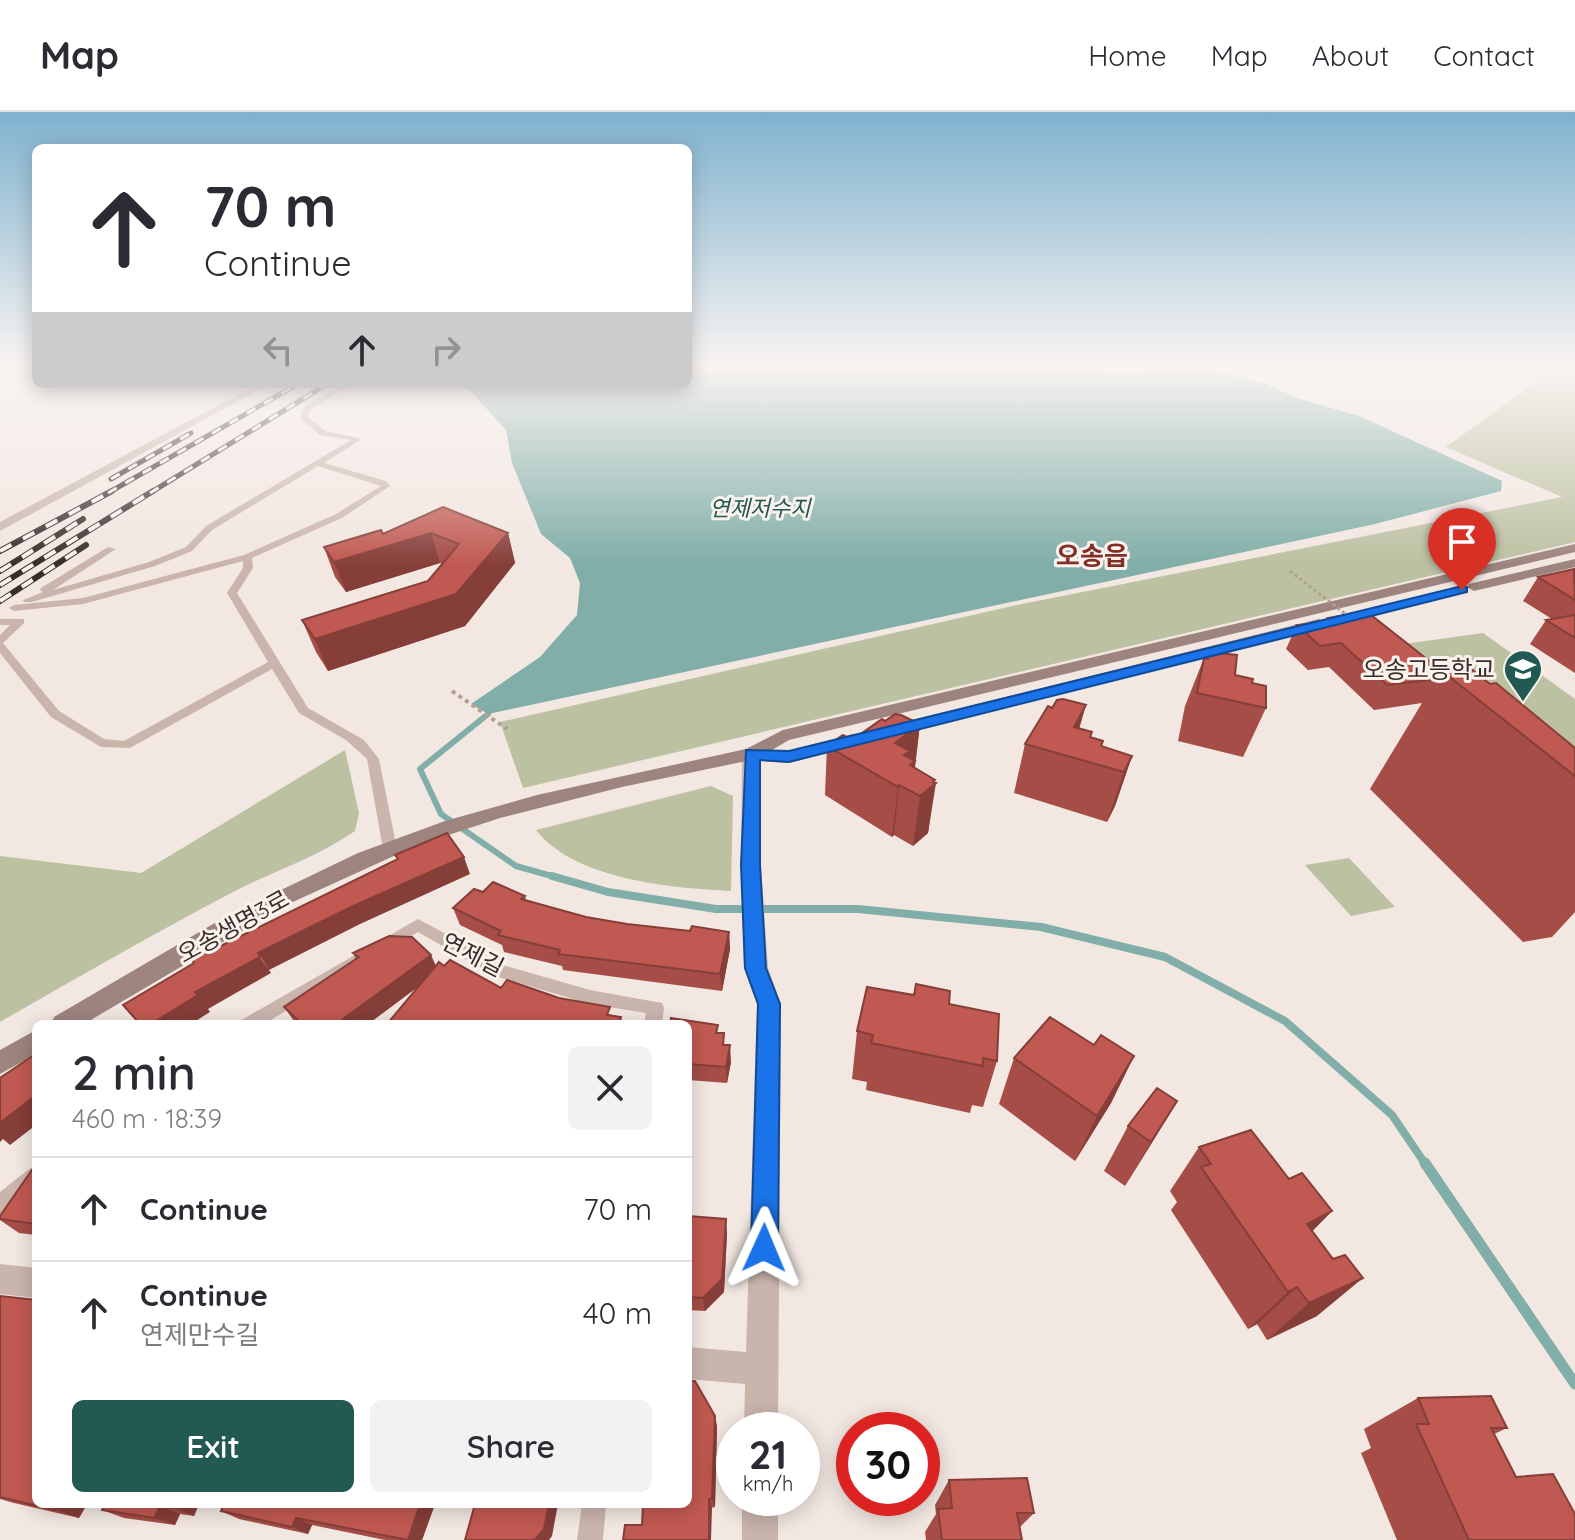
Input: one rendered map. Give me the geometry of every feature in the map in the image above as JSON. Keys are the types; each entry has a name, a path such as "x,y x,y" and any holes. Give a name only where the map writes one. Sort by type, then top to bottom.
{"street":[{"path":"0,527 177,432"},
{"path":"751,754 783,736 1575,548"},
{"path":"751,754 789,757 1575,563"},
{"path":"751,754 751,865 756,968 769,1004 761,1412"},
{"name":"오송생명3로","path":"70,1020 286,896 400,844 531,801 751,754"},
{"path":"0,1063 32,1043"},
{"path":"0,1279 32,1283"},
{"path":"692,1363 762,1369"},
{"path":"760,1516 760,1540"}],"lane":[{"path":"28,600 152,564 189,549 209,528 358,439 321,432"},
{"path":"14,608 83,601 247,557 339,516 386,486 316,463"},
{"path":"0,619 111,549"},
{"path":"247,557 248,568 232,593 303,710 318,722 367,748 400,844"},
{"path":"0,619 20,621 0,644 55,714 101,743 126,745 274,663"},
{"name":"연제길","path":"264,1020 418,925 501,971 654,1016"},
{"path":"0,1205 32,1179"},
{"path":"590,1540 594,1508"}],"path":[{"path":"1290,571 1348,616"},
{"path":"452,691 507,729"}],"green space":[{"path":"1467,432 1575,432 1575,542 523,788 500,722 1017,605 1562,497 1446,447"},
{"path":"1483,633 1575,699 1575,777 1404,644"},
{"path":"345,750 359,813 355,831 326,849 205,907 0,1022 0,856 141,873"},
{"path":"711,786 733,796 731,891 654,884 599,870 553,847 536,830"},
{"path":"1349,858 1395,907 1351,916 1305,865"}],"water":[{"name":"연제저수지","path":"506,432 1393,432 1502,481 1501,491 1375,524 488,714 471,704 540,657 577,615 580,583 570,558 541,534 512,463"}],"building":[{"path":"443,507 508,533 456,594 315,639 302,620 428,581 459,544 431,533 334,562 324,547 381,530 383,534"},
{"path":"1574,569 1575,600 1538,577"},
{"path":"1366,611 1442,671 1437,679 1387,685 1341,643 1320,646 1297,625 1333,622 1328,618"},
{"path":"1575,615 1575,638 1546,620"},
{"path":"1209,652 1237,655 1235,675 1266,686 1266,708 1197,693 1204,658 1208,659"},
{"path":"1470,668 1490,684 1496,683 1575,748 1575,776 1442,671"},
{"path":"1057,700 1086,705 1074,727 1092,732 1090,737 1103,741 1101,746 1132,756 1124,772 1025,744 1048,706 1052,708"},
{"path":"895,714 920,724 895,743 910,751 904,755 915,761 910,765 935,780 933,782 936,783 920,796 898,787 827,746 843,735 852,740 882,719 885,721"},
{"path":"447,833 464,857 351,907 258,953 260,957 195,992 198,995 157,1020 136,1020 123,1005 194,963 192,960 398,859 395,855"},
{"path":"493,882 525,896 521,899 586,917 690,931 692,926 729,932 720,974 558,954 560,950 498,935 501,931 453,908 474,889 483,892"},
{"path":"389,936 412,937 431,955 342,1020 298,1020 284,1007 359,957 353,953"},
{"path":"450,960 501,988 507,980 559,998 610,1007 607,1015 621,1017 620,1020 390,1020 439,962 444,966"},
{"path":"916,984 950,991 949,1004 999,1014 997,1061 983,1058 983,1066 871,1043 873,1035 857,1031 867,987 914,995"},
{"path":"1050,1017 1094,1045 1101,1035 1134,1056 1097,1116 1014,1058"},
{"path":"692,1021 718,1025 716,1033 724,1033 723,1045 730,1045 726,1067 692,1064"},
{"path":"32,1056 32,1098 0,1123 0,1078"},
{"path":"1157,1088 1177,1101 1151,1142 1128,1126"},
{"path":"1251,1130 1289,1179 1302,1173 1332,1211 1307,1224 1333,1259 1345,1255 1363,1278 1309,1303 1297,1287 1288,1292 1201,1167 1211,1164 1199,1147"},
{"path":"32,1170 32,1223 0,1219"},
{"path":"692,1216 726,1219 722,1279 703,1298 692,1297"},
{"path":"0,1296 32,1300 32,1505 0,1497"},
{"path":"692,1381 695,1381 715,1416 709,1540 623,1540 625,1525 642,1525 643,1508 692,1508"},
{"path":"1491,1396 1507,1428 1491,1428 1516,1477 1553,1474 1575,1514 1575,1540 1469,1540 1416,1424 1429,1424 1418,1398"},
{"path":"1027,1478 1034,1513 1017,1513 1022,1540 942,1540 940,1509 952,1508 949,1480"},
{"path":"103,1508 159,1508 154,1518"},
{"path":"222,1508 419,1508 408,1540 296,1518 292,1527 221,1511"},
{"path":"474,1508 548,1508 544,1529 535,1540 465,1540"}],"waterway":[{"path":"488,714 420,769 441,814 516,866 559,878"},
{"path":"552,876 559,878"},
{"path":"559,878 608,892 716,909 858,909 1041,927 1165,957 1285,1021 1392,1115 1426,1165"},
{"path":"1425,1163 1575,1384"}],"railway":[{"path":"108,493 215,432"},
{"path":"150,493 250,432"},
{"path":"111,479 191,433"},
{"path":"0,551 112,491"},
{"path":"0,585 153,491"},
{"path":"0,571 83,519"},
{"path":"0,601 86,545"}],"place":[{"name":"오송고등학교","path":"1523,703"}],"district":[{"name":"오송읍","path":"1092,555"}],"route":[{"path":"764,1248 769,1004 756,968 751,865 751,754 789,757 1462,590"}]}
